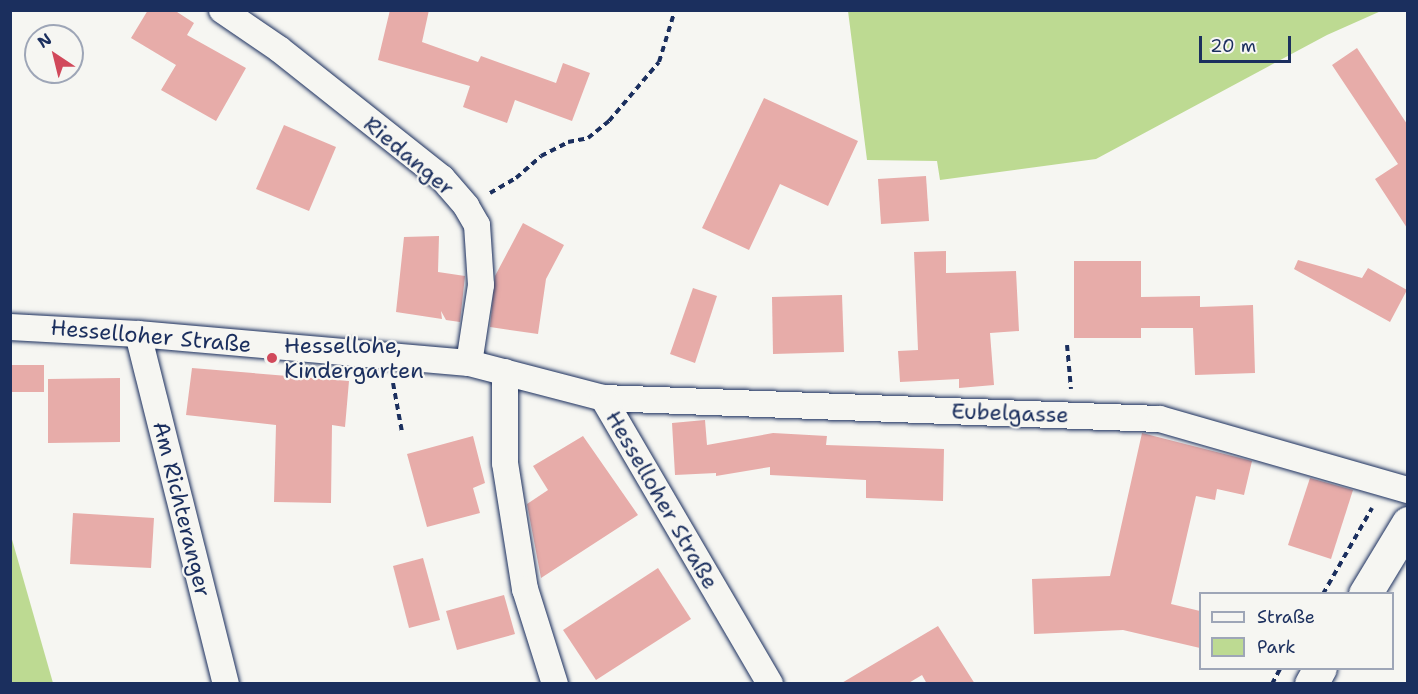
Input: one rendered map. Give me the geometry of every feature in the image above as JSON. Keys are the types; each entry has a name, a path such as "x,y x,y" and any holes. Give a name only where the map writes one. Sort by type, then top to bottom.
{"main road":[{"path":"1366,592 1407,523"},
{"path":"1311,684 1319,670"}],"street":[{"name":"Riedanger","path":"222,10 279,49 442,178 466,206 477,225 481,285 469,363"},
{"name":"Hesselloher Straße","path":"10,327 138,334 469,363 603,398 770,684"},
{"name":"Am Richteranger","path":"138,334 226,684"},
{"path":"505,372 505,463 525,589 555,684"},
{"name":"Eubelgasse","path":"603,398 1160,419 1397,485"}],"path":[{"path":"466,206 516,178 541,156 568,142 588,138 609,121 659,62 675,10"},
{"path":"1067,345 1073,416"},
{"path":"388,356 402,432"},
{"path":"1324,592 1397,485"},
{"path":"1272,684 1280,670"}],"green space":[{"path":"848,10 1381,11 1327,35 1096,159 940,180 937,161 867,160"},
{"path":"11,536 53,683 11,683"}],"building":[{"path":"148,10 174,10 194,23 187,35 246,68 216,121 161,90 176,65 131,38"},
{"path":"390,10 429,10 422,42 478,62 481,56 556,83 563,63 590,73 572,121 515,100 507,123 463,107 470,86 378,60"},
{"path":"1357,48 1407,124 1407,228 1375,179 1398,164 1332,65"},
{"path":"764,98 858,141 828,206 780,184 749,250 702,228"},
{"path":"284,125 336,147 309,211 256,189"},
{"path":"926,176 929,221 881,224 878,179"},
{"path":"523,223 564,245 546,279 538,334 490,327 495,276"},
{"path":"439,236 438,272 465,276 460,322 446,320 441,311 442,319 396,312 404,237"},
{"path":"946,251 946,273 1016,271 1019,331 990,333 994,385 959,388 959,379 900,382 898,351 918,350 914,252"},
{"path":"1298,260 1362,278 1368,268 1407,290 1390,322 1294,269"},
{"path":"1074,261 1141,261 1141,297 1200,296 1200,307 1253,305 1255,373 1195,375 1193,328 1141,328 1141,338 1074,338"},
{"path":"693,288 717,296 695,363 670,354"},
{"path":"842,295 844,352 773,354 772,297"},
{"path":"10,365 44,365 44,392 10,392"},
{"path":"192,368 349,381 345,427 332,425 331,503 274,502 276,425 186,415"},
{"path":"120,378 120,442 48,443 48,379"},
{"path":"705,420 707,445 773,433 827,436 826,445 944,449 943,501 866,498 866,480 770,475 770,467 716,476 716,473 675,475 672,423"},
{"path":"1142,433 1252,461 1244,495 1217,489 1215,500 1196,496 1171,604 1199,611 1199,648 1123,630 1034,634 1032,579 1110,576"},
{"path":"473,436 485,483 473,488 480,513 427,527 407,454"},
{"path":"583,436 638,515 541,578 527,504 548,490 533,466"},
{"path":"1310,478 1353,490 1331,559 1288,545"},
{"path":"73,513 154,518 151,568 70,564"},
{"path":"423,558 440,620 409,628 393,566"},
{"path":"658,568 691,619 596,680 563,630"},
{"path":"504,595 515,634 457,650 446,611"},
{"path":"938,626 975,684 927,684 922,675 907,684 840,684"}],"place":[{"name":"Hessellohe, Kindergarten","path":"272,358"}]}
